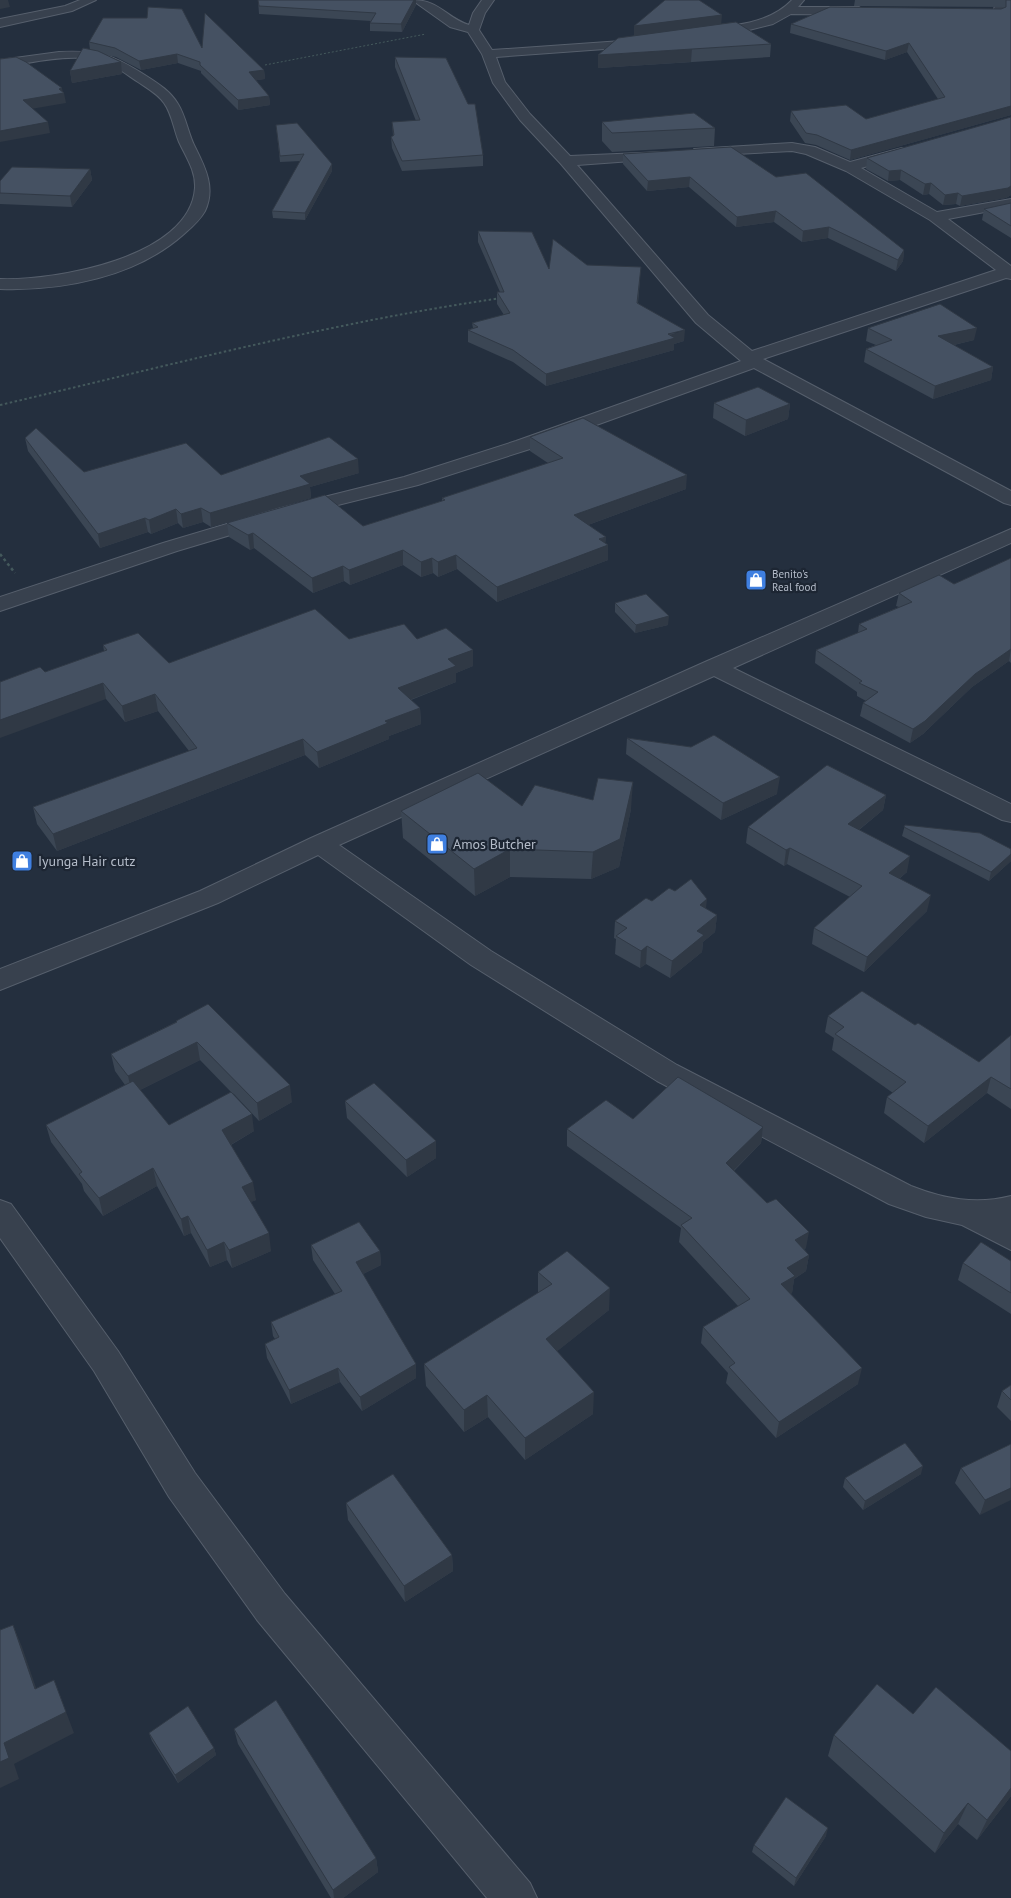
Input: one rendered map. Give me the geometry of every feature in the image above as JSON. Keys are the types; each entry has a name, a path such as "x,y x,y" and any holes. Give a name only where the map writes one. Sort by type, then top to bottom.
{"street":[{"path":"0,23 68,9 90,0"},
{"path":"418,0 467,28 488,54 499,82 525,117 566,161 702,320 751,360 1011,499"},
{"path":"467,28 488,0"},
{"path":"1003,0 994,12 1011,22"},
{"path":"699,34 752,27 794,5 869,11"},
{"path":"488,54 575,49 657,40"},
{"path":"0,64 38,57 69,55 115,62 154,86 171,103 187,144 199,164 204,182 197,211 162,246 116,266 80,277 40,283 0,284"},
{"path":"566,161 792,147 810,150 851,168 935,217 1009,273"},
{"path":"851,168 861,162 919,147"},
{"path":"935,217 1011,203"},
{"path":"0,604 287,512 411,480 513,448 751,360 1009,273"},
{"path":"0,980 209,897 320,844 1011,535"},
{"path":"713,667 1011,814"},
{"path":"320,844 481,958 667,1073 900,1195 932,1208 967,1213 1011,1209"},
{"path":"0,1213 106,1361 182,1485 271,1607 515,1898"},
{"path":"967,1213 1011,1237"}],"path":[{"path":"264,65 467,28"},
{"path":"0,405 325,329 459,303 508,297"}],"building":[{"path":"258,0 414,0 401,24 370,23 376,13 259,6"},
{"path":"665,0 699,0 722,15 634,26"},
{"path":"1006,0 1011,0 1011,106 851,150 817,135 806,133 791,111 846,105 866,119 945,97 909,43 886,51 791,24 830,7 1001,9 1006,7"},
{"path":"148,7 182,9 202,48 205,13 264,70 249,72 269,96 238,100 200,65 200,62 177,54 139,61 115,48 89,42 103,18 147,18"},
{"path":"736,22 771,44 598,55 618,38"},
{"path":"83,48 98,51 121,62 70,71"},
{"path":"16,57 62,88 59,89 64,93 23,100 48,122 0,131 0,59"},
{"path":"395,57 446,58 468,104 475,104 483,155 402,161 391,137 394,135 392,122 420,120"},
{"path":"694,113 715,128 612,133 602,122"},
{"path":"1011,117 1011,186 1008,188 962,196 958,193 945,195 931,183 925,184 901,170 889,171 867,158"},
{"path":"297,123 332,164 305,213 272,211 304,154 280,156 276,125"},
{"path":"731,147 776,177 806,173 904,250 898,260 829,227 803,231 776,211 737,217 690,177 648,181 623,154"},
{"path":"12,167 90,169 70,196 0,193 0,181"},
{"path":"1011,203 1011,226 984,209"},
{"path":"478,231 532,232 549,269 553,239 587,265 641,267 637,303 685,330 668,334 675,338 546,374 513,350 468,330 478,327 472,323 510,313 497,292 504,292"},
{"path":"940,304 977,328 938,336 993,367 935,386 866,349 892,340 868,328"},
{"path":"758,387 790,404 746,420 714,403"},
{"path":"583,418 687,475 574,515 606,537 599,539 608,545 497,587 456,555 438,562 432,558 421,562 403,550 349,570 343,566 312,578 253,533 248,535 227,523 325,495 363,526 445,500 442,498 563,458 530,437"},
{"path":"36,428 84,472 186,443 221,475 329,437 358,459 300,476 310,484 210,513 201,508 181,514 176,509 149,520 145,518 98,534 25,438"},
{"path":"1011,558 1011,649 975,674 925,721 913,729 863,703 878,692 859,683 862,681 816,650 867,629 859,624 912,602 899,593 939,575 954,584"},
{"path":"646,594 669,616 636,625 615,603"},
{"path":"315,609 349,639 404,624 417,639 446,628 473,650 448,659 456,666 398,688 420,708 385,721 388,723 317,752 303,739 53,834 33,807 197,748 155,694 122,706 103,683 0,720 0,682 40,667 45,672 107,650 103,645 138,633 169,663"},
{"path":"714,735 780,777 723,803 627,738 691,747"},
{"path":"827,765 886,795 848,824 910,856 889,873 931,895 867,957 814,928 862,886 790,848 786,850 748,827"},
{"path":"478,773 522,806 535,785 593,800 598,778 633,782 620,839 593,852 510,849 474,869 401,811"},
{"path":"905,825 980,833 1011,849 1011,854 991,872 904,827"},
{"path":"691,879 707,899 700,905 717,915 697,931 704,935 672,961 647,946 641,951 616,936 627,928 615,921 646,898 652,901 669,888 675,891"},
{"path":"862,991 915,1025 918,1023 979,1062 1011,1035 1011,1089 991,1077 928,1126 887,1097 906,1082 835,1034 844,1027 828,1016"},
{"path":"208,1004 290,1085 257,1103 197,1042 128,1076 111,1054 177,1022"},
{"path":"678,1077 763,1127 726,1163 767,1203 776,1199 809,1232 795,1240 809,1255 787,1268 795,1276 781,1284 862,1368 779,1422 729,1367 735,1363 703,1327 750,1299 681,1225 692,1218 567,1129 606,1100 633,1119"},
{"path":"133,1081 169,1125 231,1092 252,1114 222,1130 253,1182 242,1187 269,1233 229,1250 224,1242 207,1250 188,1216 181,1219 153,1168 99,1198 79,1174 82,1172 46,1125"},
{"path":"374,1083 436,1141 406,1160 345,1101"},
{"path":"359,1222 380,1251 356,1262 416,1364 360,1397 338,1368 289,1390 265,1344 279,1337 271,1322 342,1291 311,1245"},
{"path":"981,1242 1011,1261 1011,1293 963,1263"},
{"path":"567,1251 610,1288 546,1339 594,1392 525,1438 487,1395 464,1410 424,1364 552,1284 538,1272"},
{"path":"1011,1385 1011,1400 1002,1391"},
{"path":"905,1443 923,1466 865,1501 845,1478"},
{"path":"1011,1444 1011,1488 985,1500 961,1468"},
{"path":"393,1474 452,1555 404,1586 346,1503"},
{"path":"13,1625 35,1689 54,1680 66,1712 4,1743 9,1758 0,1762 0,1630"},
{"path":"877,1684 913,1714 936,1687 1011,1751 1011,1788 987,1820 968,1803 944,1833 834,1735"},
{"path":"276,1700 376,1858 333,1890 234,1729"},
{"path":"188,1706 214,1748 175,1775 149,1733"},
{"path":"786,1797 828,1828 796,1878 754,1845"}],"place":[{"name":"Benito's Real food","path":"756,580"},
{"name":"Amos Butcher","path":"437,844"},
{"name":"Iyunga Hair cutz","path":"22,861"}]}
